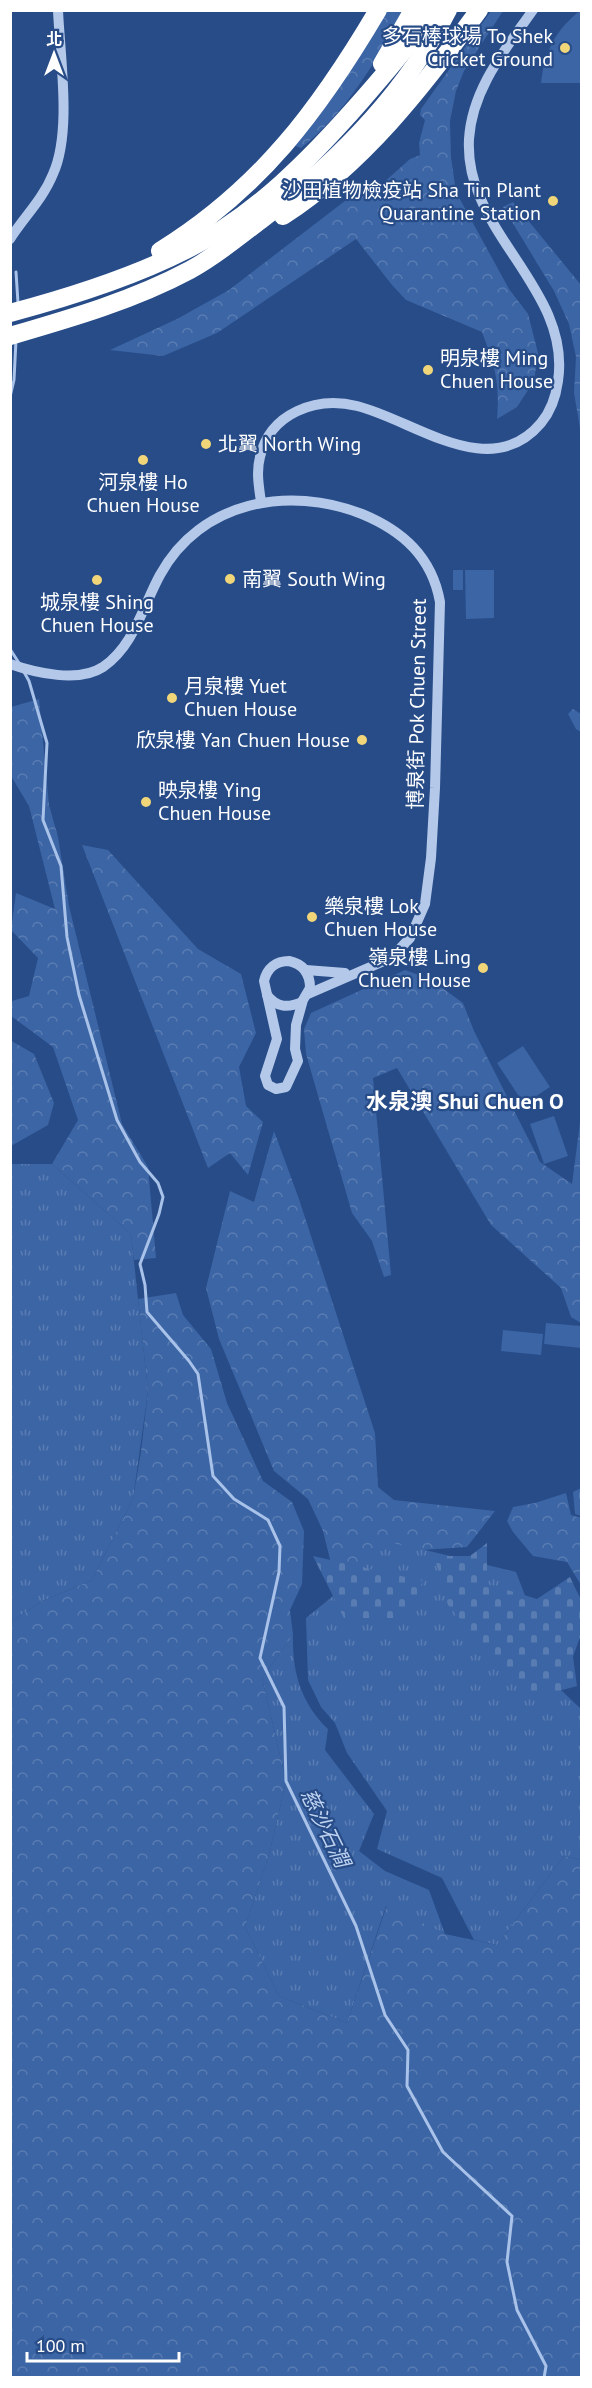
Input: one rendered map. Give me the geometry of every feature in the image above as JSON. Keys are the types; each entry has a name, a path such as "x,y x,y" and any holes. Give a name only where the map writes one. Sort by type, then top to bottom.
{"highway":[{"path":"115,279 208,219 265,169 290,141 320,101 378,10"},
{"path":"360,102 413,10"},
{"path":"10,313 59,300 187,250 246,211 270,193 334,132 402,54 432,10"},
{"path":"438,30 448,10"},
{"path":"226,249 333,159 386,101 454,10"},
{"path":"10,336 61,321 157,286 226,249 304,202 375,138 427,81 479,10"}],"street":[{"path":"10,239 46,190 55,171 60,152 63,118 58,10"},
{"path":"261,502 258,464 268,437 289,414 311,406 331,403 358,406 444,440 470,447 491,448 516,442 534,431 551,407 559,377 559,347 545,307 480,198 473,174 470,151 471,125 479,94 497,62 533,10"},
{"name":"博泉街 Pok Chuen Street","path":"10,664 54,675 90,673 109,662 133,631 161,572 181,544 210,520 234,509 261,502 315,501 376,520 397,532 418,551 430,569 440,602 439,691 431,858 425,904 417,927 402,949 391,958 357,972 293,1006 283,1006 274,1002 267,995"},
{"name":"博泉街 Pok Chuen Street","path":"305,998 296,1025 295,1049 298,1061 286,1086 276,1089 268,1085 265,1076 278,1039 264,986 266,976 275,964 289,961 306,970 330,974 357,972"},
{"path":"305,998 310,982 306,970"}],"green space":[{"name":"多石棒球場 To Shek Cricket Ground","path":"581,10 581,83 541,83 548,51 558,33"},
{"path":"385,11 403,11 359,85 317,134 301,148 293,145"},
{"path":"491,11 503,11 464,71 456,91 450,121 451,157 456,192 509,289 528,314 538,353 534,381 517,407 497,419 496,374 482,332 406,300 356,239 217,333 163,356 110,350 177,319 229,290 367,184 382,184 410,159 420,155 419,143 425,120 420,115 421,109"},
{"path":"513,202 581,285 581,434 574,393 576,357 569,324 554,291 503,207"},
{"path":"453,570 463,570 463,590 453,590"},
{"path":"465,570 494,570 494,618 466,619"},
{"path":"39,699 49,805 58,837 69,906 122,1124 148,1167 156,1258 134,1260 131,1234 52,1164 78,1120 53,1047 11,1016 11,998 12,1001 29,996 38,958 11,930 16,893 55,909 29,806 11,776 11,707"},
{"path":"573,709 581,714 581,732 576,729 568,714"},
{"path":"82,845 108,850 198,949 241,974 256,1033 239,1067 246,1106 263,1122 248,1175 230,1153 208,1168"},
{"path":"405,970 430,979 463,1003 474,1031 540,1162 572,1184 581,1115 581,1323 571,1317 561,1288 491,1225 397,1068 373,1078 391,1275 384,1277 372,1241 352,1213 306,1054 304,1029 311,1013"},
{"path":"10,1040 34,1054 54,1103 48,1125 11,1146"},
{"path":"523,1046 550,1087 524,1104 497,1063"},
{"path":"554,1116 568,1156 544,1164 530,1124"},
{"path":"274,1131 299,1199 375,1433 378,1487 394,1500 495,1511 467,1547 423,1550 388,1542 338,1592 323,1531 308,1499 274,1471 219,1339 206,1288 230,1191 254,1202"},
{"path":"11,1164 52,1164 131,1234 148,1391 133,1499 92,1580 40,1602 11,1622"},
{"path":"176,1293 183,1315 211,1349 227,1403 263,1481 292,1502 304,1531 302,1584 290,1610 293,1635 262,1678 286,1781 269,1855 245,1927 279,1996 347,2023 387,1905 445,1934 497,1945 564,1856 581,1860 581,2377 11,2377 11,1622 40,1602 92,1580 133,1499 148,1391 138,1299"},
{"path":"546,1323 581,1326 581,1348 544,1344"},
{"path":"503,1330 543,1334 541,1355 501,1351"},
{"path":"581,1488 581,1516 575,1514 573,1492"},
{"path":"566,1493 571,1515 581,1518 581,1585 567,1562 533,1556 507,1521 513,1507"},
{"path":"388,1541 516,1572 561,1690 581,1709 582,1860 564,1856 497,1945 474,1940 442,1878 377,1849 387,1811 347,1753 335,1723 321,1707 308,1680 306,1618 338,1592"},
{"path":"487,1543 487,1584 537,1599 570,1577 581,1600 581,1634 573,1657 577,1686 530,1699 448,1605 434,1556 470,1556"},
{"path":"313,1556 423,1581 406,1618 344,1618"},
{"path":"293,1635 294,1662 300,1686 311,1709 328,1729 325,1750 374,1814 359,1851 385,1871 429,1890 445,1934 386,1906 347,2023 279,1996 245,1927 269,1855 286,1781 262,1678"}],"waterway":[{"path":"16,272 18,303"},
{"path":"10,397 14,380 16,340"},
{"path":"10,649 19,663"},
{"name":"慈沙石澗","path":"24,672 29,681 47,743 43,820 61,866 67,937 79,995 117,1120 140,1162 158,1183 163,1197 140,1264 145,1285 147,1312 198,1374 213,1476 234,1499 268,1520 280,1546 279,1572 260,1658 284,1707 286,1781 356,1926 385,2015 408,2050 407,2086 443,2152 512,2216 507,2262 517,2310 546,2366 544,2378"}],"place":[{"name":"多石棒球場 To Shek Cricket Ground","path":"565,48"},
{"name":"沙田植物檢疫站 Sha Tin Plant Quarantine Station","path":"553,201"},
{"name":"明泉樓 Ming Chuen House","path":"428,370"},
{"name":"北翼 North Wing","path":"206,444"},
{"name":"河泉樓 Ho Chuen House","path":"143,460"},
{"name":"南翼 South Wing","path":"230,579"},
{"name":"城泉樓 Shing Chuen House","path":"97,580"},
{"name":"月泉樓 Yuet Chuen House","path":"172,698"},
{"name":"欣泉樓 Yan Chuen House","path":"362,740"},
{"name":"映泉樓 Ying Chuen House","path":"146,802"},
{"name":"樂泉樓 Lok Chuen House","path":"312,917"},
{"name":"嶺泉樓 Ling Chuen House","path":"483,968"}],"district":[{"name":"水泉澳 Shui Chuen O","path":"465,1101"}]}
